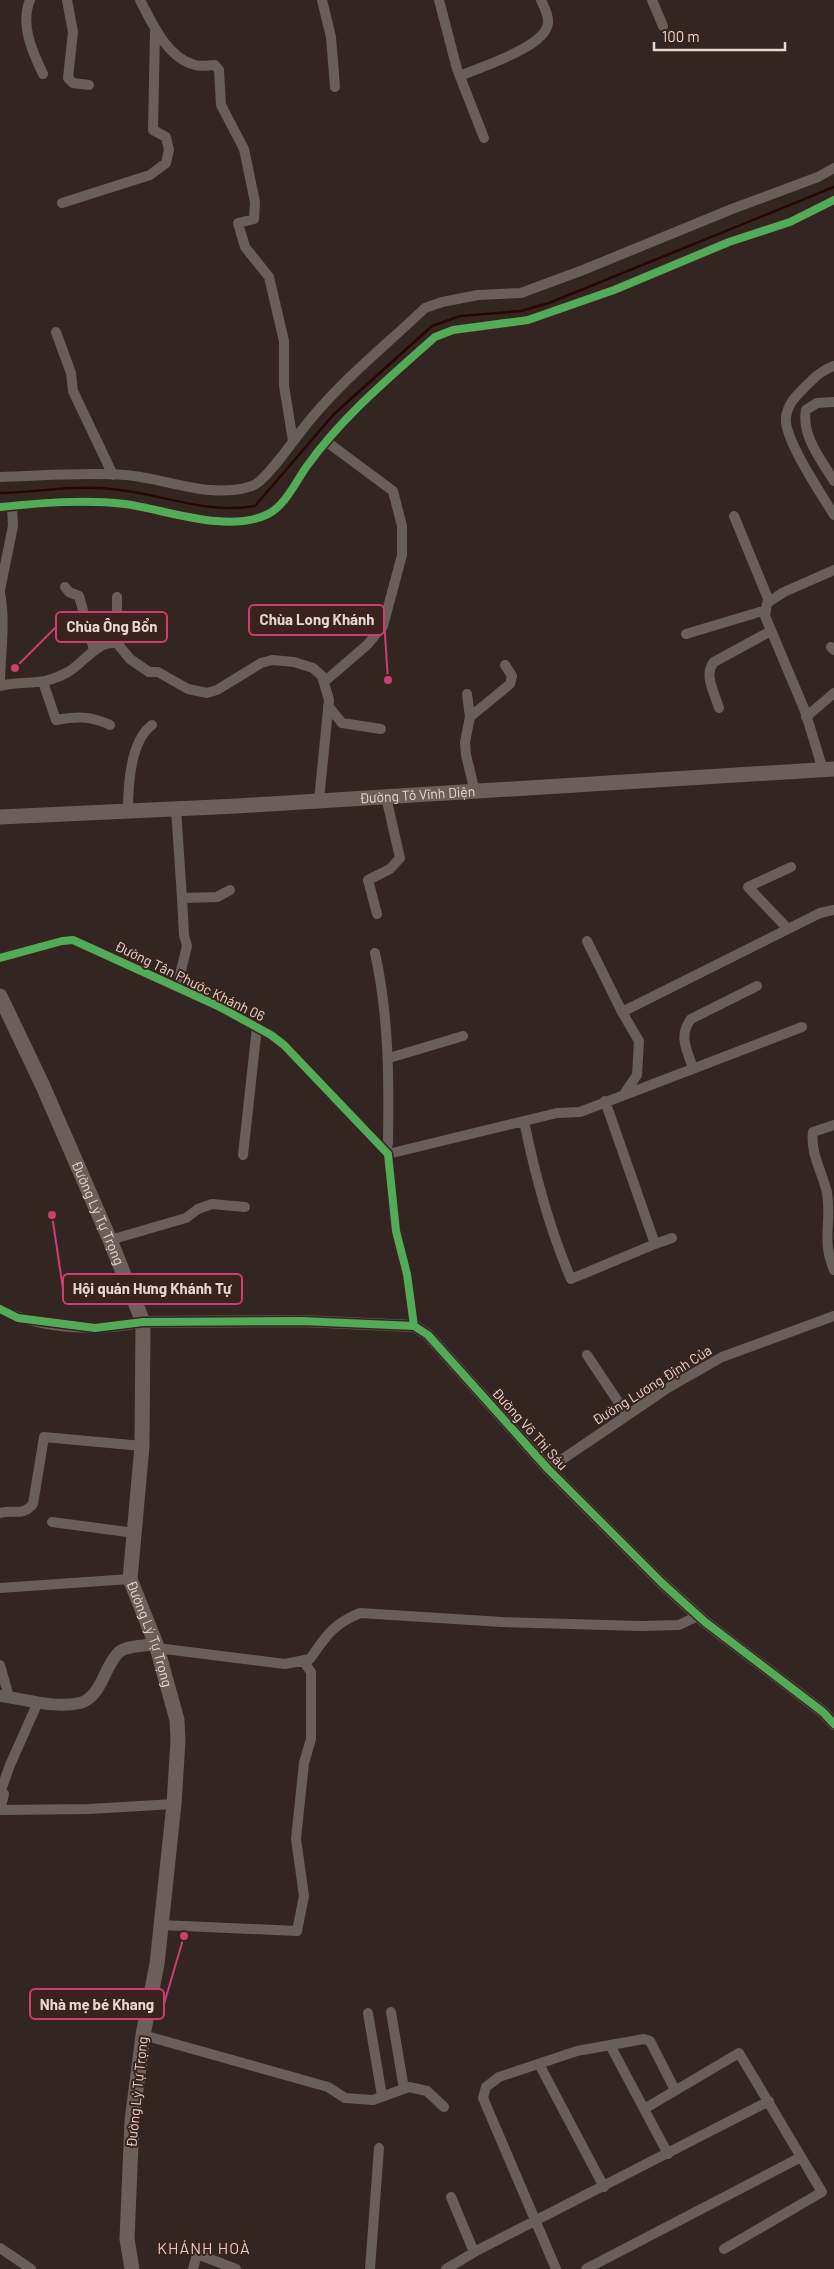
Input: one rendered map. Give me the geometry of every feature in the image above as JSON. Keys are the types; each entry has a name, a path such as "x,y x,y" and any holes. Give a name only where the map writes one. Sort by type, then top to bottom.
{"main road":[{"name":"Đường Tô Vĩnh Diện","path":"0,817 475,792 828,769"},
{"name":"Đường Lý Tự Trọng","path":"2,1005 42,1084 110,1240 143,1322 142,1446 130,1579 157,1646 177,1720 178,1741 174,1804 157,1964 143,2035 132,2121 127,2203 127,2239 132,2269"}],"street":[{"path":"30,0 25,12 31,48 43,74"},
{"path":"67,0 73,32 68,78 72,83 89,86"},
{"path":"140,0 155,30 179,58 196,65 215,65 219,70 221,105 244,149 255,202 254,220 238,222 246,247 269,276 284,341 284,386 293,441"},
{"path":"322,0 331,37 335,87"},
{"path":"439,0 460,76 484,138"},
{"path":"460,76 534,43 546,30 548,23 541,0"},
{"path":"652,0 663,26"},
{"path":"62,203 150,175 166,163 169,150 166,137 153,130 155,30"},
{"path":"0,477 127,475 197,489 231,490 254,486 272,469 324,401 426,308 442,302 478,295 521,293 818,177 834,168"},
{"path":"0,506 73,502 124,504 220,521 245,521 268,515 350,416 435,337 453,330 528,320 614,290 730,242 790,222 834,200"},
{"path":"56,332 71,373 73,391 113,475"},
{"path":"834,366 820,371 791,401 786,416 786,426 796,448 834,516"},
{"path":"834,402 817,403 806,410 804,423 816,453 834,481"},
{"path":"324,682 367,645 383,626 402,555 402,526 393,491 327,442"},
{"path":"12,506 13,526 0,591 4,634 0,686 43,682 70,670 94,650 117,643"},
{"path":"734,516 768,606 765,616 828,769"},
{"path":"686,634 768,606 784,592 834,570"},
{"path":"65,587 69,592 79,596 94,650"},
{"path":"117,597 117,643 130,659 149,672 158,672 188,689 207,693 217,690 261,662 272,660 294,662 314,668 322,676 328,706 319,800"},
{"path":"719,708 709,675 710,666 771,631"},
{"path":"470,717 510,684 512,676 506,665"},
{"path":"43,682 56,720 77,716 97,719 110,725"},
{"path":"806,717 834,693"},
{"path":"467,694 470,717 465,742 466,755 475,792"},
{"path":"328,706 342,723 381,729"},
{"path":"128,811 128,786 133,757 147,729 152,725"},
{"path":"377,914 368,880 390,869 400,858 386,797"},
{"path":"176,809 184,935 187,946 177,987"},
{"path":"788,929 748,887 791,867"},
{"path":"182,898 217,897 230,890"},
{"path":"622,1012 820,913 834,910"},
{"name":"Đường Tân Phước Khánh 06","path":"0,958 62,941 73,940 177,987 257,1027 271,1035 290,1051 387,1152"},
{"path":"587,941 622,1012 639,1041 638,1075 624,1094"},
{"path":"0,1309 18,1318 76,1326 128,1326 143,1322 302,1321 414,1326 407,1274 396,1231 387,1152 389,1058 381,976 376,953"},
{"path":"693,1068 683,1042 684,1028 691,1019 757,986"},
{"path":"244,1155 257,1027"},
{"path":"387,1152 557,1114 580,1112 802,1027"},
{"path":"389,1058 463,1036"},
{"path":"605,1101 655,1244"},
{"path":"524,1121 531,1158 554,1238 571,1279 672,1238"},
{"path":"834,1125 813,1132 812,1141 827,1192 826,1250 834,1270"},
{"path":"110,1240 186,1218 198,1209 212,1204 245,1208"},
{"name":"Đường Lương Định Của","path":"548,1469 666,1389 722,1357 834,1316"},
{"name":"Đường Võ Thị Sáu","path":"414,1326 428,1335 548,1469 698,1616 824,1712 834,1724"},
{"path":"587,1355 626,1415"},
{"path":"0,1513 22,1512 28,1510 33,1504 44,1437 142,1446"},
{"path":"52,1522 135,1533"},
{"path":"0,1588 130,1579"},
{"path":"0,1665 4,1697 38,1702 82,1703 91,1697 106,1669 120,1651 157,1646 285,1664 304,1662 310,1659 331,1629 344,1619 360,1613 502,1622 641,1626 679,1625 698,1616"},
{"path":"161,1925 297,1931 304,1896 296,1839 304,1763 312,1739 311,1672 304,1662"},
{"path":"38,1702 4,1772 1,1790 4,1794 0,1810 89,1809 174,1804"},
{"path":"391,2012 404,2089"},
{"path":"368,2013 382,2096"},
{"path":"143,2035 328,2087 345,2098 373,2100 409,2087 426,2091 444,2107"},
{"path":"556,2269 483,2098 486,2088 491,2082 577,2051 644,2039 650,2041 675,2090"},
{"path":"610,2045 668,2154"},
{"path":"644,2109 739,2053 802,2157 822,2192 724,2249"},
{"path":"539,2064 604,2187"},
{"path":"446,2269 474,2252 536,2222 769,2101"},
{"path":"370,2269 379,2148"},
{"path":"586,2269 802,2157"},
{"path":"451,2197 474,2252"},
{"path":"0,2248 26,2268"},
{"path":"193,2269 197,2254 236,2269"}],"waterway":[{"path":"0,493 97,488 129,491 201,506 219,508 255,506 334,414 432,326 460,316 521,311 549,303 834,187"}],"cycle path":[{"path":"0,507 94,502 125,504 196,518 233,522 250,520 266,515 279,506 290,493 307,466 351,414 435,337 453,330 528,320 614,290 729,242 790,222 834,200"},
{"path":"0,958 62,941 73,940 218,1006 271,1035 284,1045 388,1154 396,1231 407,1274 414,1326"},
{"path":"0,1309 18,1318 95,1328 143,1322 302,1321 414,1326 428,1335 548,1469 662,1583 705,1622 823,1712 834,1724"}],"place":[{"name":"Chùa Ông Bổn","path":"15,668"},
{"name":"Chùa Long Khánh","path":"388,680"},
{"name":"Hội quán Hưng Khánh Tự","path":"52,1215"},
{"name":"Nhà mẹ bé Khang","path":"184,1936"}],"district":[{"name":"KHÁNH HOÀ","path":"204,2248"}]}
